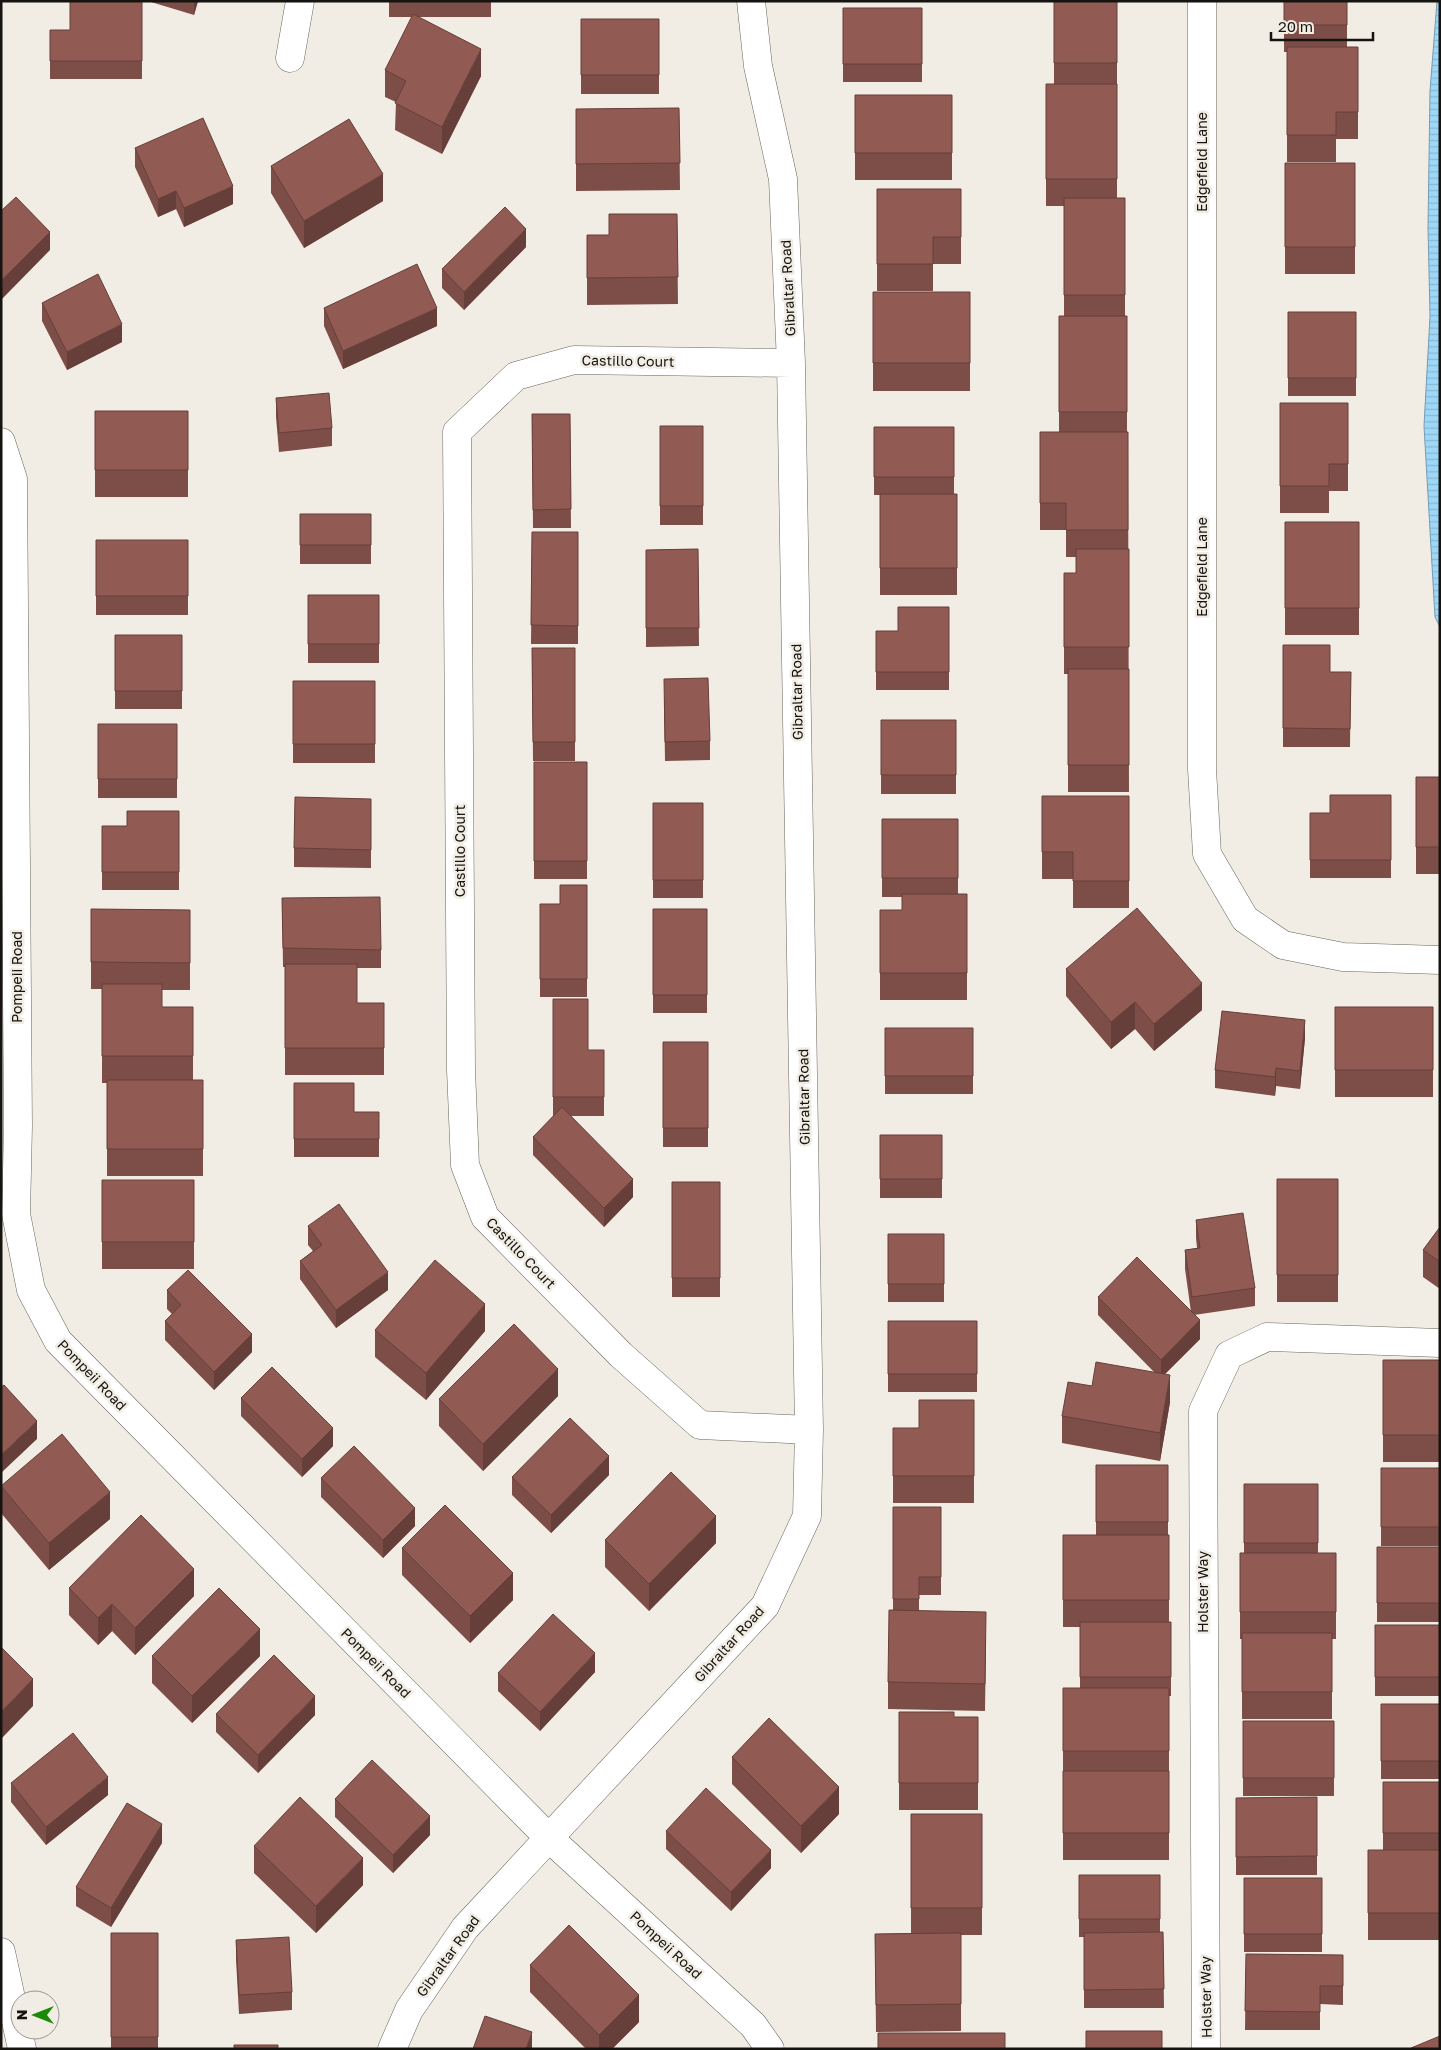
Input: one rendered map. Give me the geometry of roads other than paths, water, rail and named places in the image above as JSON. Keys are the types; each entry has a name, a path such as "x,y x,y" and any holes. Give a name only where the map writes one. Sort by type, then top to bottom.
{"street":[{"path":"290,58 300,1"},
{"name":"Gibraltar Road","path":"392,2049 409,2010 465,1928 764,1606 807,1516 809,1430 791,363 783,179 758,66 751,1"},
{"name":"Edgefield Lane","path":"1202,1 1202,768 1207,854 1245,919 1283,945 1343,957 1440,960"},
{"name":"Castillo Court","path":"791,363 574,360 516,376 457,432 461,1070 465,1165 485,1217 621,1355 700,1425 809,1430"},
{"name":"Pompeii Road","path":"1,442 13,479 10,1126 16,1214 31,1290 58,1341 549,1838 753,2025 770,2049"},
{"name":"Holster Way","path":"1206,2049 1203,1412 1229,1355 1267,1337 1440,1343"},
{"path":"1,1952 22,2049"}],"water":[{"path":"1437,1 1440,1 1440,627 1435,617 1424,426 1430,316 1428,227 1430,91"}]}
